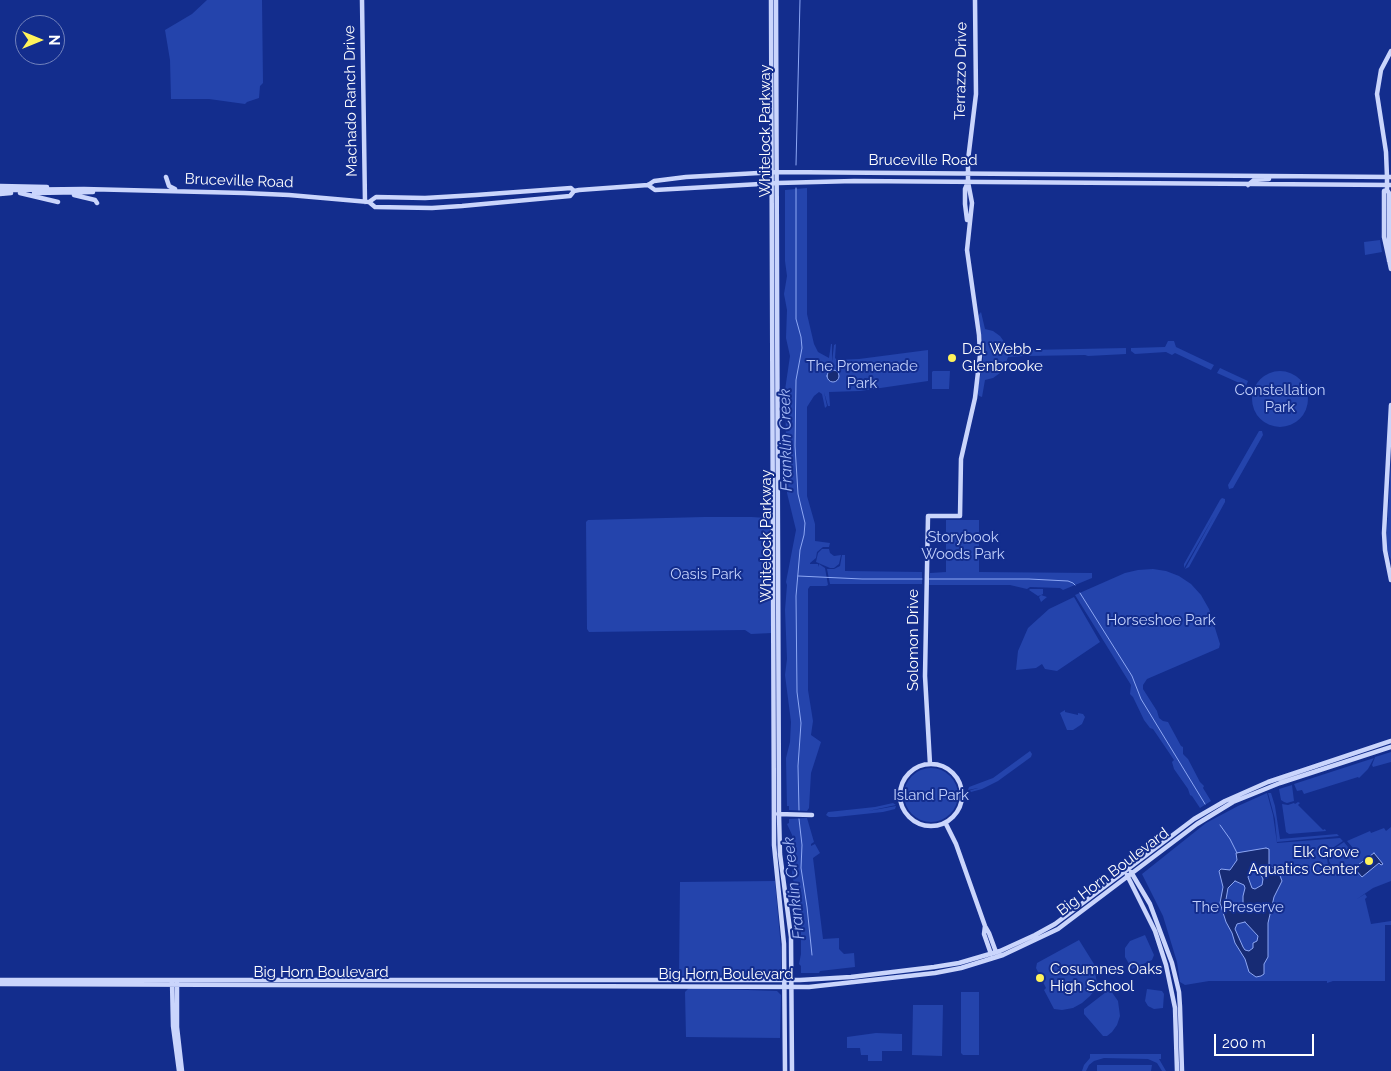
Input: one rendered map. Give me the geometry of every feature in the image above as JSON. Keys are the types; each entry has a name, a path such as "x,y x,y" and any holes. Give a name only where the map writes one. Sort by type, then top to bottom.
{"main road":[{"name":"Machado Ranch Drive","path":"362,0 367,202"},
{"name":"Whitelock Parkway","path":"771,0 774,55"},
{"name":"Whitelock Parkway","path":"776,0 771,184 775,446 777,814 780,854 791,937 792,1071"},
{"name":"Terrazzo Drive","path":"928,516 960,516 961,459 975,398 980,355 979,335 967,258 972,203 968,182 969,149 976,100 975,0"},
{"path":"1391,51 1381,70 1377,94 1389,177 1391,258 1389,261 1391,269"},
{"name":"Whitelock Parkway","path":"774,84 778,172 775,446"},
{"name":"Bruceville Road","path":"367,202 376,197 476,195 571,188 574,191 648,186 654,182 686,177 772,172 968,172 1389,177"},
{"name":"Bruceville Road","path":"1166,185 1167,181 1171,179 1189,179 1201,176"},
{"name":"Bruceville Road","path":"1248,185 1256,179 1272,179 1284,176"},
{"path":"166,177 170,187 181,191"},
{"name":"Bruceville Road","path":"648,186 655,190 778,183 968,182 1388,187"},
{"path":"0,186 43,187 58,190"},
{"name":"Bruceville Road","path":"0,192 107,190 289,195 367,202 375,207 432,208 570,196 574,191"},
{"name":"Bruceville Road","path":"0,192 68,193 107,190"},
{"path":"20,193 58,202"},
{"path":"68,193 95,200 97,203"},
{"path":"772,282 778,281"},
{"path":"1391,405 1384,532 1385,550 1391,580"},
{"name":"Solomon Drive","path":"928,516 924,676 930,764"},
{"name":"Big Horn Boulevard","path":"0,980 792,987 823,986 934,973 961,968 1003,956 1058,929 1194,820 1236,795 1391,741"},
{"name":"Big Horn Boulevard","path":"0,984 792,980 839,978 959,963 994,953 1023,941 1055,924 1197,824 1233,802 1286,781 1391,747"},
{"path":"930,764 944,766 955,774 962,786 963,794 960,808 953,818 946,824 934,827 920,825 910,818 901,804 901,788 907,775 917,767 930,764"},
{"name":"Whitelock Parkway","path":"777,814 774,845 782,914 785,980 785,1071"},
{"path":"777,814 812,814"},
{"path":"946,824 956,844 985,926 984,934 994,953"},
{"path":"1128,872 1156,931 1166,965 1175,1008 1177,1071"},
{"path":"1128,872 1150,904 1172,963 1180,1007 1182,1071"},
{"path":"175,982 181,1071"}],"green space":[{"path":"207,0 262,0 263,83 260,86 259,98 245,104 209,99 171,99 170,60 165,30 192,14"},
{"name":"The Promenade Park","path":"807,188 807,314 814,344 818,352 829,358 832,344 832,362 834,345 836,344 835,358 837,360 928,350 928,381 860,391 829,392 830,406 828,406 824,392 827,406 825,408 822,394 819,392 807,407 807,496 815,524 815,541 830,543 829,547 823,547 817,552 816,558 810,563 818,564 818,567 819,564 825,568 828,585 810,586 808,589 808,690 813,721 811,735 821,742 811,773 809,808 807,811 789,810 789,806 787,806 786,758 790,742 791,722 785,675 787,659 785,610 786,582 796,530 787,493 785,390 790,356 786,338 787,310 784,294 787,276 785,261 785,190"},
{"path":"1380,240 1382,252 1365,255 1364,242"},
{"path":"981,312 985,329 993,331 1000,336 1007,350 1023,350 1023,356 1008,357 1000,373 993,378 985,380 982,397 977,392 983,362 983,345 978,316"},
{"path":"1168,341 1174,341 1176,347 1214,365 1211,370 1175,353 1172,355 1166,352 1135,354 1131,351 1131,348 1165,347"},
{"path":"1126,348 1126,354 1029,356 1029,350"},
{"path":"1220,368 1248,381 1246,386 1217,373"},
{"path":"933,371 950,371 949,389 932,389"},
{"name":"Constellation Park","path":"1280,371 1300,379 1308,399 1300,419 1280,427 1260,419 1252,399 1260,379"},
{"path":"1259,431 1262,431 1263,435 1233,488 1229,489 1228,485"},
{"path":"1391,461 1391,560 1387,550 1387,529"},
{"path":"1222,498 1225,499 1225,502 1189,567 1185,569 1214,516 1184,568 1184,564"},
{"name":"Oasis Park","path":"752,517 770,520 772,633 751,634 745,630 589,632 587,629 586,522 588,520"},
{"name":"Storybook Woods Park","path":"946,520 979,520 979,572 1092,573 1092,578 1063,590 1060,588 1030,587 1027,589 1010,585 929,585 930,573 946,572"},
{"path":"822,549 829,549 830,553 834,556 841,555 839,564 834,568 830,568 816,562 818,553"},
{"path":"842,555 845,555 845,571 922,572 922,584 830,584 827,569 834,569 840,566"},
{"name":"Horseshoe Park","path":"1153,569 1179,576 1191,584 1201,595 1209,609 1220,644 1219,648 1147,679 1143,685 1143,689 1157,711 1159,718 1168,722 1183,747 1183,754 1188,759 1211,801 1200,808 1174,769 1172,762 1174,760 1153,729 1144,720 1130,694 1131,685 1075,595 1125,573"},
{"path":"1030,589 1043,589 1043,594 1038,596"},
{"path":"1041,595 1047,597 1041,602 1039,597"},
{"path":"1074,597 1100,642 1057,671 1045,669 1042,664 1036,668 1016,670 1018,651 1028,628 1049,609"},
{"path":"1065,710 1065,712 1078,715 1078,713 1083,714 1085,717 1082,724 1073,730 1067,730 1060,713"},
{"path":"1030,751 1031,757 998,781 982,789 968,791 978,788 968,790 969,787 993,778"},
{"path":"1391,752 1391,762 1373,767 1375,757"},
{"path":"1374,758 1368,769 1359,778 1304,794 1302,790 1297,791 1294,784"},
{"name":"Island Park","path":"926,768 936,768 946,772 954,780 958,795 954,810 946,818 936,822 926,822 916,818 908,810 904,800 904,790 908,780 916,772"},
{"path":"1292,785 1294,801 1284,802 1281,800 1279,789"},
{"name":"The Preserve","path":"1267,793 1273,815 1277,843 1340,838 1343,841 1331,849 1327,858 1328,865 1338,877 1329,861 1329,855 1332,850 1344,842 1351,851 1353,848 1347,841 1370,831 1371,833 1384,828 1386,831 1391,827 1391,881 1373,888 1357,899 1365,894 1367,897 1365,899 1371,924 1391,921 1391,925 1385,925 1385,981 1333,981 1327,983 1327,981 1209,981 1185,985 1180,982 1177,962 1163,916 1142,874 1206,823"},
{"path":"1268,793 1271,793 1275,806 1280,839 1337,834 1339,836 1277,842 1275,819"},
{"path":"893,803 896,805 868,811 896,806 895,809 883,812 836,817 826,815 828,812"},
{"path":"1300,803 1298,805 1326,831 1289,834 1286,832 1282,804 1288,805"},
{"path":"807,818 814,842 811,846 815,844 820,853 813,858 823,939 839,938 839,949 844,954 854,953 855,967 820,971 819,973 801,973 801,966 799,964 801,954 801,918 792,874 793,837 787,824 789,819"},
{"path":"775,881 781,948 781,971 777,975 679,976 680,882"},
{"path":"1145,935 1154,955 1152,960 1132,969 1125,957 1125,948 1130,941"},
{"path":"1079,940 1094,964 1097,984 1095,990 1082,1003 1073,1008 1054,1009 1044,990 1046,988 1036,968 1037,963"},
{"path":"689,988 777,991 781,995 780,1038 686,1037 685,992"},
{"path":"1147,989 1162,991 1164,994 1163,1008 1154,1009 1148,1006 1145,1001"},
{"path":"1111,991 1118,1001 1120,1016 1112,1032 1107,1036 1103,1036 1084,1014 1084,1009 1106,992"},
{"path":"961,992 979,992 979,1055 963,1055 961,1053"},
{"path":"913,1005 943,1005 942,1056 912,1055"},
{"path":"876,1033 902,1034 902,1051 882,1051 882,1061 868,1061 868,1055 861,1055 860,1048 847,1048 847,1037"},
{"path":"1090,1054 1161,1054 1161,1059 1159,1059 1166,1071 1162,1071 1157,1063 1148,1059 1104,1058 1094,1061 1086,1071 1082,1071 1090,1058"},
{"path":"1097,1065 1152,1065 1151,1071 1097,1071"}],"shaded area":[{"path":"831,370 835,370 839,376 835,382 831,382 827,378 827,374"},
{"path":"1269,849 1269,865 1273,868 1279,868 1282,881 1274,897 1268,923 1268,957 1264,964 1264,974 1256,977 1249,972 1245,959 1235,943 1226,922 1220,903 1223,887 1219,871 1221,869 1230,870 1237,860 1236,853","holes":["1255,872 1261,875 1263,879 1262,885 1255,889 1252,888 1248,877 1250,873","1235,881 1244,885 1245,888 1243,903 1237,906 1233,912 1226,908 1225,905 1228,888","1245,922 1258,936 1257,941 1253,943 1253,948 1249,951 1243,947 1235,929 1237,924"]},
{"path":"1374,853 1383,864 1379,863 1362,877 1354,868"}],"waterway":[{"name":"Franklin Creek","path":"796,165 800,0"},
{"name":"Franklin Creek","path":"796,188 796,319 802,348 796,380 795,446 798,494 805,523 800,550 796,596 797,692 801,723 798,766 799,810"},
{"path":"798,576 922,579"},
{"path":"929,579 1029,579 1068,581 1075,585"},
{"path":"1080,593 1132,676 1141,699 1205,804"},
{"name":"Franklin Creek","path":"799,819 802,845 801,868 812,955"},
{"path":"1220,825 1237,853"}],"place":[{"name":"Del Webb - Glenbrooke","path":"952,358"},
{"name":"Elk Grove Aquatics Center","path":"1369,861"},
{"name":"Cosumnes Oaks High School","path":"1040,978"}]}
